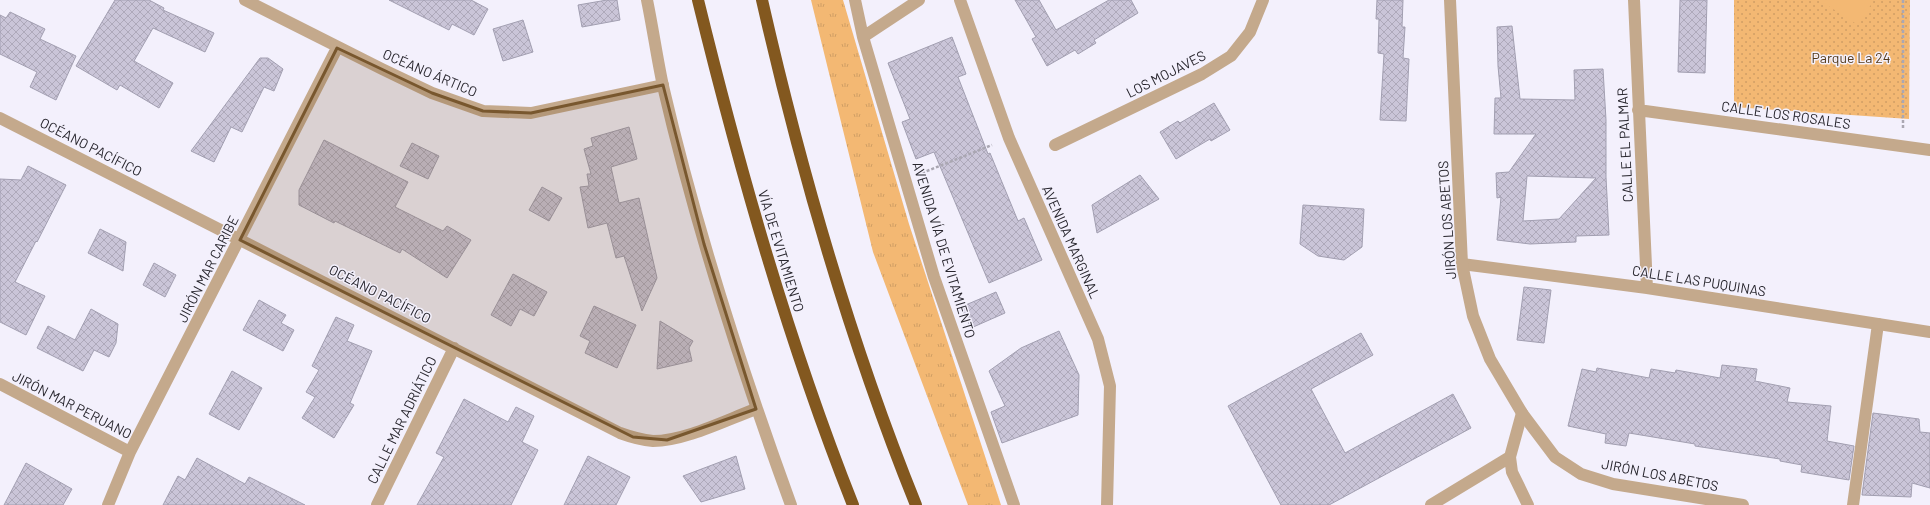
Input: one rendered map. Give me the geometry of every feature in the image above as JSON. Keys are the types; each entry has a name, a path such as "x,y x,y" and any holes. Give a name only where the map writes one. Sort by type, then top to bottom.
{"highway":[{"name":"VÍA DE EVITAMIENTO","path":"698,0 724,108 787,321 853,505"},
{"path":"762,0 820,225 875,393 916,505"}],"street":[{"name":"OCÉANO ÁRTICO","path":"245,0 337,48 432,93 483,111 531,113 663,85"},
{"path":"647,0 663,85 704,244 756,409 791,505"},
{"name":"AVENIDA VÍA DE EVITAMIENTO","path":"855,0 863,37 934,277 1014,505"},
{"path":"863,37 918,0"},
{"name":"AVENIDA MARGINAL","path":"960,0 1009,138 1098,339 1110,386 1107,505"},
{"name":"LOS MOJAVES","path":"1055,145 1202,74 1232,56 1250,32 1263,0"},
{"name":"JIRÓN LOS ABETOS","path":"1450,0 1462,264 1473,316 1490,360 1522,413 1555,457 1581,474 1613,484 1743,505"},
{"name":"CALLE EL PALMAR","path":"1634,0 1647,288"},
{"name":"JIRÓN MAR CARIBE","path":"108,505 130,452 240,240 337,48"},
{"name":"CALLE LOS ROSALES","path":"1638,110 1930,150"},
{"name":"OCÉANO PACÍFICO","path":"0,118 620,433 643,440 667,440 756,409"},
{"name":"CALLE LAS PUQUINAS","path":"1462,264 1647,288 1930,332"},
{"path":"1853,505 1878,324"},
{"name":"CALLE MAR ADRIÁTICO","path":"377,505 454,348"},
{"name":"JIRÓN MAR PERUANO","path":"0,384 130,452"},
{"path":"1522,413 1510,457 1512,472 1528,505"},
{"path":"1431,505 1510,457"}],"path":[{"path":"1903,0 1903,146"},
{"path":"905,179 1009,138"}],"highlighted area":[{"path":"337,48 432,93 483,111 531,113 663,85 704,244 756,409 667,440 633,437 240,240"}],"green space":[{"path":"811,0 843,0 909,224 1001,505 968,505 873,252"},
{"name":"Parque La 24","path":"1734,0 1910,0 1909,119 1734,107"},
{"path":"1819,0 1874,0 1858,25"}],"building":[{"path":"115,0 149,0 164,8 163,10 214,33 205,52 153,28 134,61 173,83 159,108 120,85 117,90 76,66"},
{"path":"389,0 471,0 488,9 474,35 452,24 449,30"},
{"path":"607,0 617,0 620,20 582,27 578,5"},
{"path":"1015,0 1039,0 1056,30 1109,0 1131,0 1138,13 1094,40 1096,43 1078,54 1075,50 1047,66 1032,39 1036,37"},
{"path":"1377,0 1403,0 1402,27 1405,27 1403,58 1409,59 1406,121 1380,120 1384,54 1378,53 1379,19 1376,19"},
{"path":"1680,0 1707,0 1705,73 1678,72"},
{"path":"10,12 45,29 40,39 76,56 56,100 30,87 37,72 0,54 0,15 6,18"},
{"path":"523,20 533,52 503,61 493,29"},
{"path":"1512,26 1520,99 1575,100 1574,70 1603,69 1609,235 1576,236 1576,242 1530,244 1497,240 1501,197 1497,198 1496,173 1509,172 1536,134 1494,134 1495,98 1501,98 1497,27","holes":["1527,176 1596,178 1559,219 1523,221"]},
{"path":"952,37 966,74 958,77 988,154 990,153 1018,221 1024,218 1042,260 989,283 934,152 916,159 902,122 910,119 888,63"},
{"path":"260,58 268,58 283,69 274,91 264,87 242,132 231,127 214,162 191,151"},
{"path":"1214,103 1230,130 1211,141 1210,139 1176,159 1160,132 1178,121 1180,123"},
{"path":"629,127 637,159 611,167 619,203 639,198 657,278 642,311 624,256 616,258 607,223 588,228 580,187 589,186 587,174 591,174 584,149 593,146 591,138"},
{"path":"324,140 408,182 395,207 443,231 447,226 471,240 447,278 402,249 400,253 335,221 334,223 299,205 299,190"},
{"path":"412,143 439,156 428,179 400,166"},
{"path":"28,166 66,185 15,282 45,296 26,335 0,322 0,179 21,180"},
{"path":"1140,175 1159,199 1097,233 1092,205"},
{"path":"542,187 562,198 549,221 529,210"},
{"path":"1303,205 1364,209 1362,247 1344,260 1318,256 1300,244"},
{"path":"100,229 126,242 123,271 88,253"},
{"path":"154,263 176,275 165,297 143,285"},
{"path":"513,274 547,292 534,316 520,309 511,326 491,315"},
{"path":"1524,287 1551,290 1544,343 1517,340"},
{"path":"996,292 1005,313 971,328 961,307"},
{"path":"259,300 286,315 281,323 294,330 283,351 243,330"},
{"path":"594,306 636,325 617,368 585,353 590,341 580,336"},
{"path":"91,309 118,324 116,343 109,357 94,350 83,371 37,348 48,326 75,340"},
{"path":"336,317 354,325 347,341 372,351 350,403 354,405 334,438 302,418 315,397 306,392 319,370 312,366"},
{"path":"660,321 693,341 689,348 692,361 657,369"},
{"path":"1059,331 1079,375 1078,415 1002,443 991,412 1005,406 989,371 1021,348"},
{"path":"1361,333 1373,355 1311,389 1345,453 1453,394 1471,428 1329,505 1281,505 1228,406"},
{"path":"1722,365 1757,369 1755,381 1790,388 1787,402 1831,406 1827,441 1854,446 1849,480 1801,472 1802,465 1780,461 1780,459 1695,446 1695,444 1629,433 1626,446 1605,443 1606,434 1568,426 1582,369 1596,372 1597,368 1649,378 1651,369 1675,373 1676,370 1720,378"},
{"path":"232,371 262,388 239,430 209,414"},
{"path":"464,399 508,422 516,407 534,416 522,442 538,450 511,505 417,505 444,457 436,453"},
{"path":"1873,413 1919,419 1920,432 1930,433 1930,488 1912,483 1911,497 1862,495"},
{"path":"588,456 630,477 616,505 564,505"},
{"path":"736,456 745,489 701,502 683,476"},
{"path":"197,458 245,484 249,477 305,505 163,505 178,476 185,480"},
{"path":"26,463 72,489 63,505 4,505"}]}
